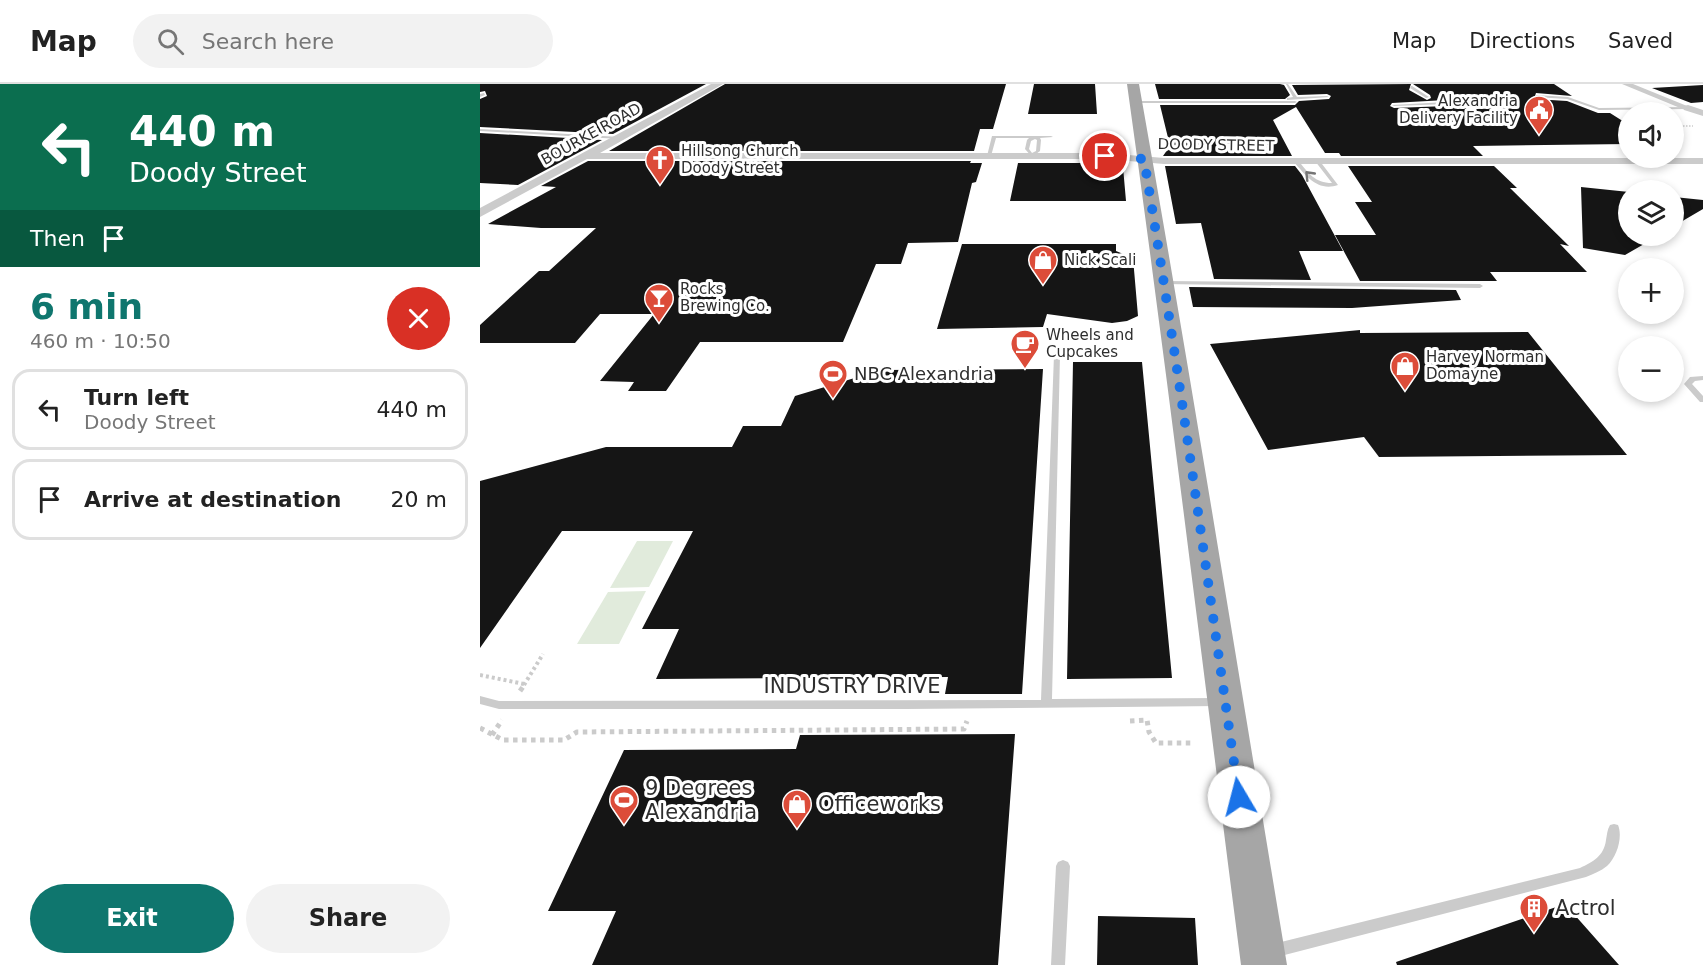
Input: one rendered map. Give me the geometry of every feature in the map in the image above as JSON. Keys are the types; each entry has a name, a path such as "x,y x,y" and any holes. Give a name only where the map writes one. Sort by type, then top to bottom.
{"main road":[{"path":"1133,84 1181,385 1191,472 1263,959"}],"street":[{"name":"BOURKE ROAD","path":"480,213 718,84"},
{"path":"1626,84 1703,113"},
{"path":"1688,108 1703,107"},
{"name":"DOODY STREET","path":"586,156 1105,156 1164,161 1703,161"}],"lane":[{"path":"1287,85 1295,100"},
{"path":"1411,87 1434,103"},
{"path":"1536,96 1556,96 1599,109 1688,108"},
{"path":"1136,102 1268,102 1327,97"},
{"path":"1427,97 1434,97"},
{"path":"1587,105 1612,102"},
{"path":"1394,105 1446,103"},
{"path":"480,130 620,138"},
{"path":"989,156 994,137 1051,137"},
{"path":"1035,137 1039,140 1038,151 1032,156 1027,149 1029,140 1035,137"},
{"path":"1296,161 1311,181 1323,185 1336,185 1317,161"},
{"path":"1164,283 1480,286"},
{"path":"1046,704 1057,355"},
{"path":"1703,378 1693,379 1688,384 1703,400"},
{"name":"INDUSTRY DRIVE","path":"480,700 499,705 1225,702"},
{"path":"1263,959 1589,870 1597,867 1607,858 1613,848 1614,829"},
{"path":"1058,965 1063,866"}],"path":[{"path":"1684,126 1698,126"},
{"path":"480,675 524,684"},
{"path":"1124,721 1147,720 1149,732 1156,743 1193,743"},
{"path":"480,728 503,740 564,740 577,732 802,728 810,730 964,729"}],"green space":[{"path":"637,541 673,541 649,587 610,588"},
{"path":"646,591 619,644 577,644 608,592"}],"building":[{"path":"480,84 706,84 613,134 480,127 480,99 487,96 485,91 480,92"},
{"path":"725,84 1006,84 993,129 980,129 974,151 609,151"},
{"path":"1034,84 1095,84 1097,114 1028,114"},
{"path":"1155,84 1280,84 1284,85 1290,95 1285,99 1159,99"},
{"path":"1411,84 1409,90 1427,100 1431,98 1430,95 1413,84 1554,84 1572,96 1536,93 1534,99 1567,101 1598,113 1610,113 1618,118 1618,144 1473,146 1483,156 1341,156 1339,153 1325,153 1296,107 1273,120 1292,156 1163,156 1170,146 1160,105 1295,105 1299,101 1329,99 1331,96 1327,94 1298,95 1292,85","holes":["1446,100 1449,103 1447,106 1394,108 1390,106 1392,103"]},
{"path":"1703,85 1703,102 1691,103 1652,88"},
{"path":"480,133 602,140 518,185 480,183"},
{"path":"588,161 971,161 970,163 982,163 976,182 972,183 958,242 908,243 901,264 876,264 843,342 700,342 666,391 628,391 634,382 600,381 654,314 600,314 575,343 480,343 480,325 539,271 549,271 596,228 541,228 488,224 556,187 541,186"},
{"path":"1018,163 1110,163 1123,167 1126,201 1010,201"},
{"path":"1165,166 1295,166 1343,251 1299,251 1311,280 1214,279 1201,223 1176,224"},
{"path":"1348,166 1494,166 1517,188 1510,188 1569,246 1560,244 1587,272 1490,272 1497,281 1360,281 1335,235 1376,235 1355,202 1372,202"},
{"path":"1581,187 1618,191 1618,246 1641,246 1625,255 1583,248"},
{"path":"1684,198 1703,200 1703,209 1684,220"},
{"name":"Nick Scali","path":"962,244 1116,244 1116,251 1133,258 1138,316 1127,321 1112,323 1047,314 1043,327 937,329"},
{"path":"1189,287 1456,290 1461,300 1352,308 1193,307"},
{"name":"Harvey Norman Domayne","path":"1360,330 1360,333 1528,332 1627,455 1379,457 1364,437 1268,450 1210,344"},
{"path":"1073,362 1142,362 1172,678 1067,679"},
{"path":"1043,369 1022,694 945,694 948,677 656,679 679,629 642,629 693,531 562,531 480,648 480,481 606,447 732,447 743,426 781,426 795,396 881,370"},
{"name":"Officeworks","path":"1015,734 998,965 592,965 616,911 548,911 624,750 796,749 800,735"},
{"name":"Actrol","path":"1565,904 1619,965 1397,965 1396,962"},
{"path":"1098,916 1195,918 1198,965 1097,965"}],"place":[{"name":"Alexandria Delivery Facility","path":"1539,136"},
{"name":"Hillsong Church Doody Street","path":"660,186"},
{"name":"Nick Scali","path":"1043,286"},
{"name":"Rocks Brewing Co.","path":"659,324"},
{"name":"Wheels and Cupcakes","path":"1025,370"},
{"name":"Harvey Norman Domayne","path":"1405,392"},
{"name":"NBC Alexandria","path":"833,400"},
{"name":"9 Degrees Alexandria","path":"624,826"},
{"name":"Officeworks","path":"797,830"},
{"name":"Actrol","path":"1534,934"}],"route":[{"path":"1105,156 1144,159 1181,385 1191,472 1239,797"}]}
